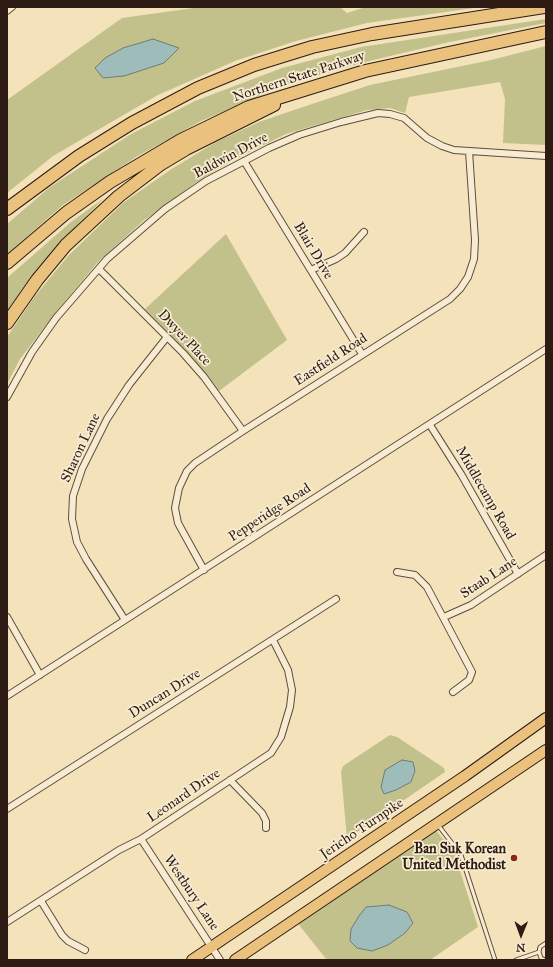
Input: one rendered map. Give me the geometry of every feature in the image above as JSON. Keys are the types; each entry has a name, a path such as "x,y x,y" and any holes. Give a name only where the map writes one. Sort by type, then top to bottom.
{"highway":[{"name":"Northern State Parkway","path":"7,209 85,152 132,123 198,88 254,65 342,40 544,7"},
{"name":"Northern State Parkway","path":"7,263 66,213 110,182 155,154 195,132 249,107 307,88 394,64 546,32"},
{"path":"7,200 58,162 106,131 156,103 198,88"},
{"path":"7,323 37,280 72,239 136,182 161,164 205,138 307,88"}],"main road":[{"name":"Jericho Turnpike","path":"192,960 465,776 546,718"},
{"path":"235,960 546,750"}],"street":[{"path":"7,11 12,7"},
{"name":"Baldwin Drive","path":"7,396 32,352 56,318 84,283 129,238 165,209 206,181 299,135 341,122 378,113 390,114 404,118 427,138 442,146 469,151 546,156"},
{"name":"Eastfield Road","path":"204,570 178,523 175,508 179,488 187,471 196,463 243,431 450,299 460,289 468,277 474,258 469,151"},
{"name":"Blair Drive","path":"244,161 362,354"},
{"path":"311,270 336,260 346,253 364,232"},
{"name":"Dwyer Place","path":"99,269 204,376 243,431"},
{"name":"Sharon Lane","path":"125,620 86,559 77,542 72,519 73,496 82,469 107,419 129,385 167,337"},
{"name":"Pepperidge Road","path":"7,696 546,349"},
{"name":"Middlecamp Road","path":"430,425 518,574"},
{"name":"Staab Lane","path":"444,617 471,605 546,555"},
{"path":"398,572 415,575 427,587 472,672 469,680 453,692"},
{"name":"Duncan Drive","path":"7,809 336,600"},
{"path":"7,617 40,675"},
{"name":"Leonard Drive","path":"7,922 120,850 141,839 271,753 281,737 290,706 292,690 288,670 273,640"},
{"path":"230,780 262,813 266,821 266,828"},
{"name":"Westbury Lane","path":"141,839 220,960"},
{"path":"41,901 62,935 68,941 85,950"}],"lane":[{"path":"437,824 461,855 495,960"},
{"path":"545,960 541,958 539,952 540,947 546,943"},
{"path":"516,960 539,952"}],"shaded area":[{"path":"201,7 340,7 347,13 366,7 481,7 367,23 296,41 235,61 158,95 53,156 7,193 7,100 122,18"},
{"path":"546,19 546,23 445,43 361,63 286,85 201,121 136,157 63,205 7,254 7,224 50,187 131,134 195,101 282,68 361,47"},
{"path":"546,46 546,145 503,143 505,99 500,82 409,97 405,113 390,108 367,110 286,134 237,158 195,183 143,221 98,262 60,307 20,359 7,384 7,337 35,296 68,256 123,203 170,170 216,142 259,122 309,105 370,85 491,60"},
{"path":"104,198 69,234 24,286 7,311 7,278 71,222"},
{"path":"226,234 287,340 219,391 186,351 145,309"},
{"path":"390,735 397,737 444,768 445,772 347,839 341,772 343,766"},
{"path":"433,827 454,852 478,927 430,960 327,960 295,920"}],"water":[{"path":"153,39 179,48 164,63 124,76 103,78 95,68 105,58 123,48"},
{"path":"402,760 413,762 415,771 411,782 396,790 384,794 381,787 385,770"},
{"path":"389,905 407,912 413,923 405,933 388,945 372,951 357,948 350,941 351,929 359,916 366,907"}],"place":[{"name":"Ban Suk Korean United Methodist","path":"514,858"}]}
